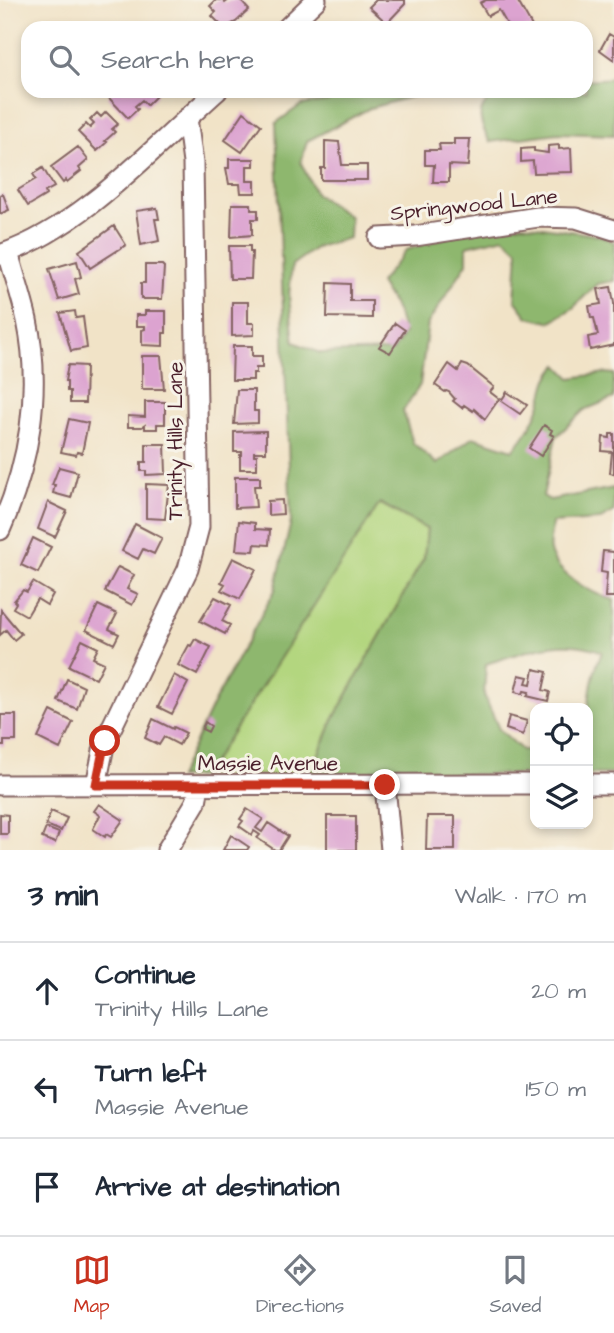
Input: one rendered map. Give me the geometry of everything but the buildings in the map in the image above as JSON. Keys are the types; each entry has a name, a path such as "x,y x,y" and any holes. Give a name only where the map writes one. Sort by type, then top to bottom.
{"street":[{"path":"294,21 316,0"},
{"path":"0,530 22,471 33,402 33,362 28,322 4,254 22,247 72,218 209,98"},
{"name":"Trinity Hills Lane","path":"96,785 105,741 188,569 199,527 201,512 193,163 187,118"},
{"name":"Springwood Lane","path":"379,238 415,236 538,217 576,218 614,230"},
{"name":"Massie Avenue","path":"0,785 530,784"},
{"path":"593,784 614,784"},
{"path":"385,785 391,850"},
{"path":"167,850 196,802 199,786"}],"green space":[{"path":"614,78 614,135 558,133 490,142 481,115 490,98 593,98 593,80"},
{"path":"332,98 406,98 370,108 307,141 301,163 316,194 350,217 349,238 317,247 292,265 289,296 294,342 320,353 393,351 404,334 397,311 380,283 406,250 457,234 523,224 602,236 614,242 614,281 597,284 573,308 550,322 528,317 515,300 518,250 504,237 467,246 467,263 428,323 420,385 403,411 413,443 437,464 473,437 513,450 532,424 548,380 558,365 571,378 614,374 614,398 584,410 556,437 543,496 550,500 614,488 614,511 599,520 552,523 549,544 554,560 576,582 614,600 614,774 593,774 593,703 590,703 590,696 596,666 602,652 587,647 558,645 529,650 486,664 484,695 499,729 522,750 530,750 530,774 310,775 334,718 424,558 427,529 380,503 204,776 178,778 211,708 275,590 291,522 276,123 301,105"},
{"path":"379,503 427,529 424,558 334,718 310,775 204,776"}],"route":[{"path":"105,741 96,785 385,785"}]}
